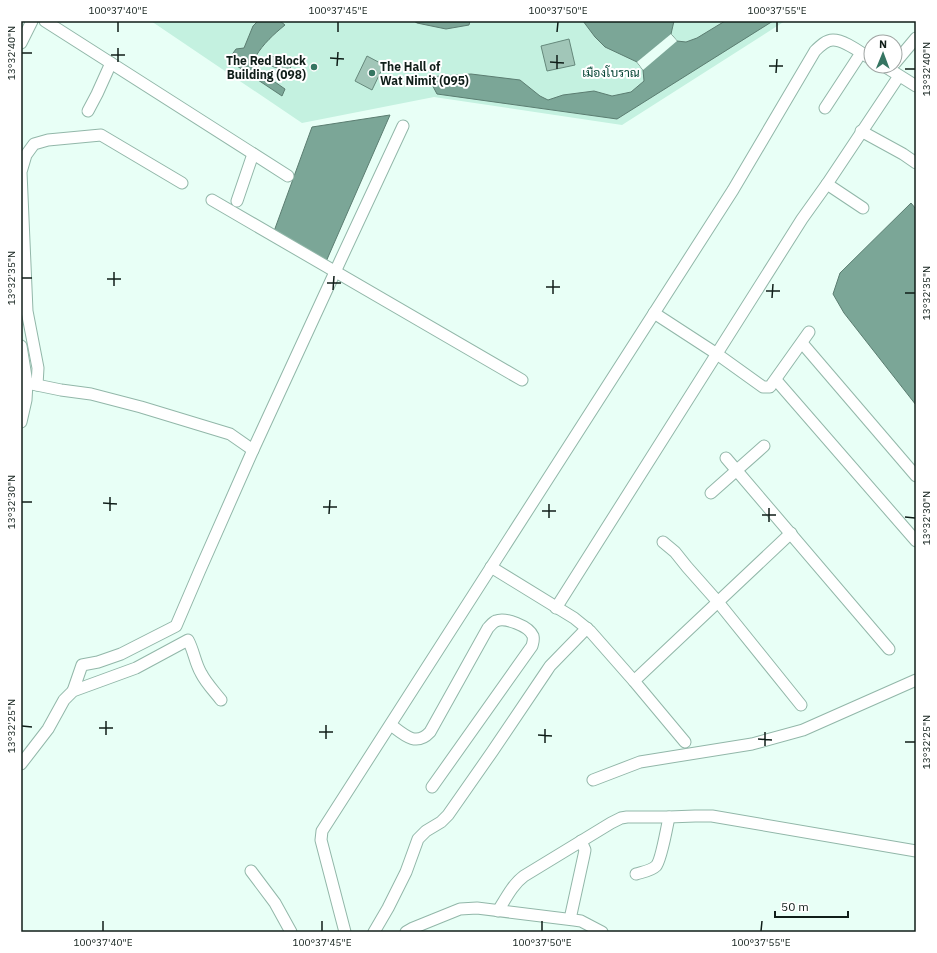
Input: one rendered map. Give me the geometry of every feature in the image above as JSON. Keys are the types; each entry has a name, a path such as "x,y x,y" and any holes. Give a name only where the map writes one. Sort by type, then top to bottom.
{"street":[{"path":"21,43 32,21"},
{"path":"45,21 288,176"},
{"path":"903,52 916,38"},
{"path":"345,932 322,840 322,831 733,190 815,52 826,42 834,40 844,43 863,54"},
{"path":"826,108 863,60"},
{"path":"88,111 111,63"},
{"path":"556,608 802,220 899,76 916,86"},
{"path":"73,691 82,665 98,662 121,654 176,626 253,450 403,126"},
{"path":"862,131 916,163"},
{"path":"21,422 26,400 38,368 27,311 21,172 26,155 34,144 48,140 101,134 182,184"},
{"path":"237,201 253,154"},
{"path":"827,184 863,208"},
{"path":"212,200 522,380"},
{"path":"654,313 717,354 763,387 770,387 776,380 809,332"},
{"path":"802,343 916,476"},
{"path":"21,346 32,384"},
{"path":"776,380 916,541"},
{"path":"32,384 91,394 182,419 230,434 253,450"},
{"path":"711,493 764,446"},
{"path":"726,458 889,649"},
{"path":"634,681 791,533"},
{"path":"663,542 675,552 718,602 800,705"},
{"path":"492,567 574,618 586,628 634,681 685,742"},
{"path":"390,725 405,736 419,739 425,737 430,732 492,623 507,620 530,632 533,641 532,646 432,787"},
{"path":"374,932 404,877 418,839 426,831 441,822 448,815 550,666 586,628"},
{"path":"21,764 48,729 64,700 73,691 136,668 188,640 193,648 196,661 202,675 221,700"},
{"path":"593,780 640,762 752,744 803,730 916,680"},
{"path":"498,910 519,880 611,823 621,818 628,817 712,816 916,851"},
{"path":"636,874 653,869 658,865 669,817"},
{"path":"570,919 584,854 581,841"},
{"path":"251,871 275,903 291,932"},
{"path":"406,932 460,909 477,908 581,921 602,932"}],"green space":[{"name":"เมืองโบราณ","path":"151,21 785,21 622,125 434,97 302,123"}],"shaded area":[{"path":"258,21 280,21 285,25 269,39 256,56 259,71 285,89 282,96 228,60 236,49 244,48 253,26"},
{"path":"414,21 470,21 469,25 446,29 417,23"},
{"path":"583,21 674,21 671,34 677,41 686,42 697,38 725,21 773,21 617,119 437,94 428,77 471,74 520,80 540,96 548,100 563,95 594,91 612,96 631,92 644,81 643,70 637,62 605,47"},
{"path":"390,115 325,264 273,234 312,127"},
{"path":"911,203 916,209 916,405 844,313 833,294 840,273"}],"pier":[{"path":"671,34 677,41 643,70 637,62"}],"building":[{"path":"569,39 575,65 547,71 541,46"},
{"path":"269,55 292,63 289,72 265,64"},
{"path":"367,56 384,65 372,90 355,81"}],"place":[{"name":"The Red Block Building (098)","path":"314,67"},
{"name":"The Hall of Wat Nimit (095)","path":"372,73"}]}
